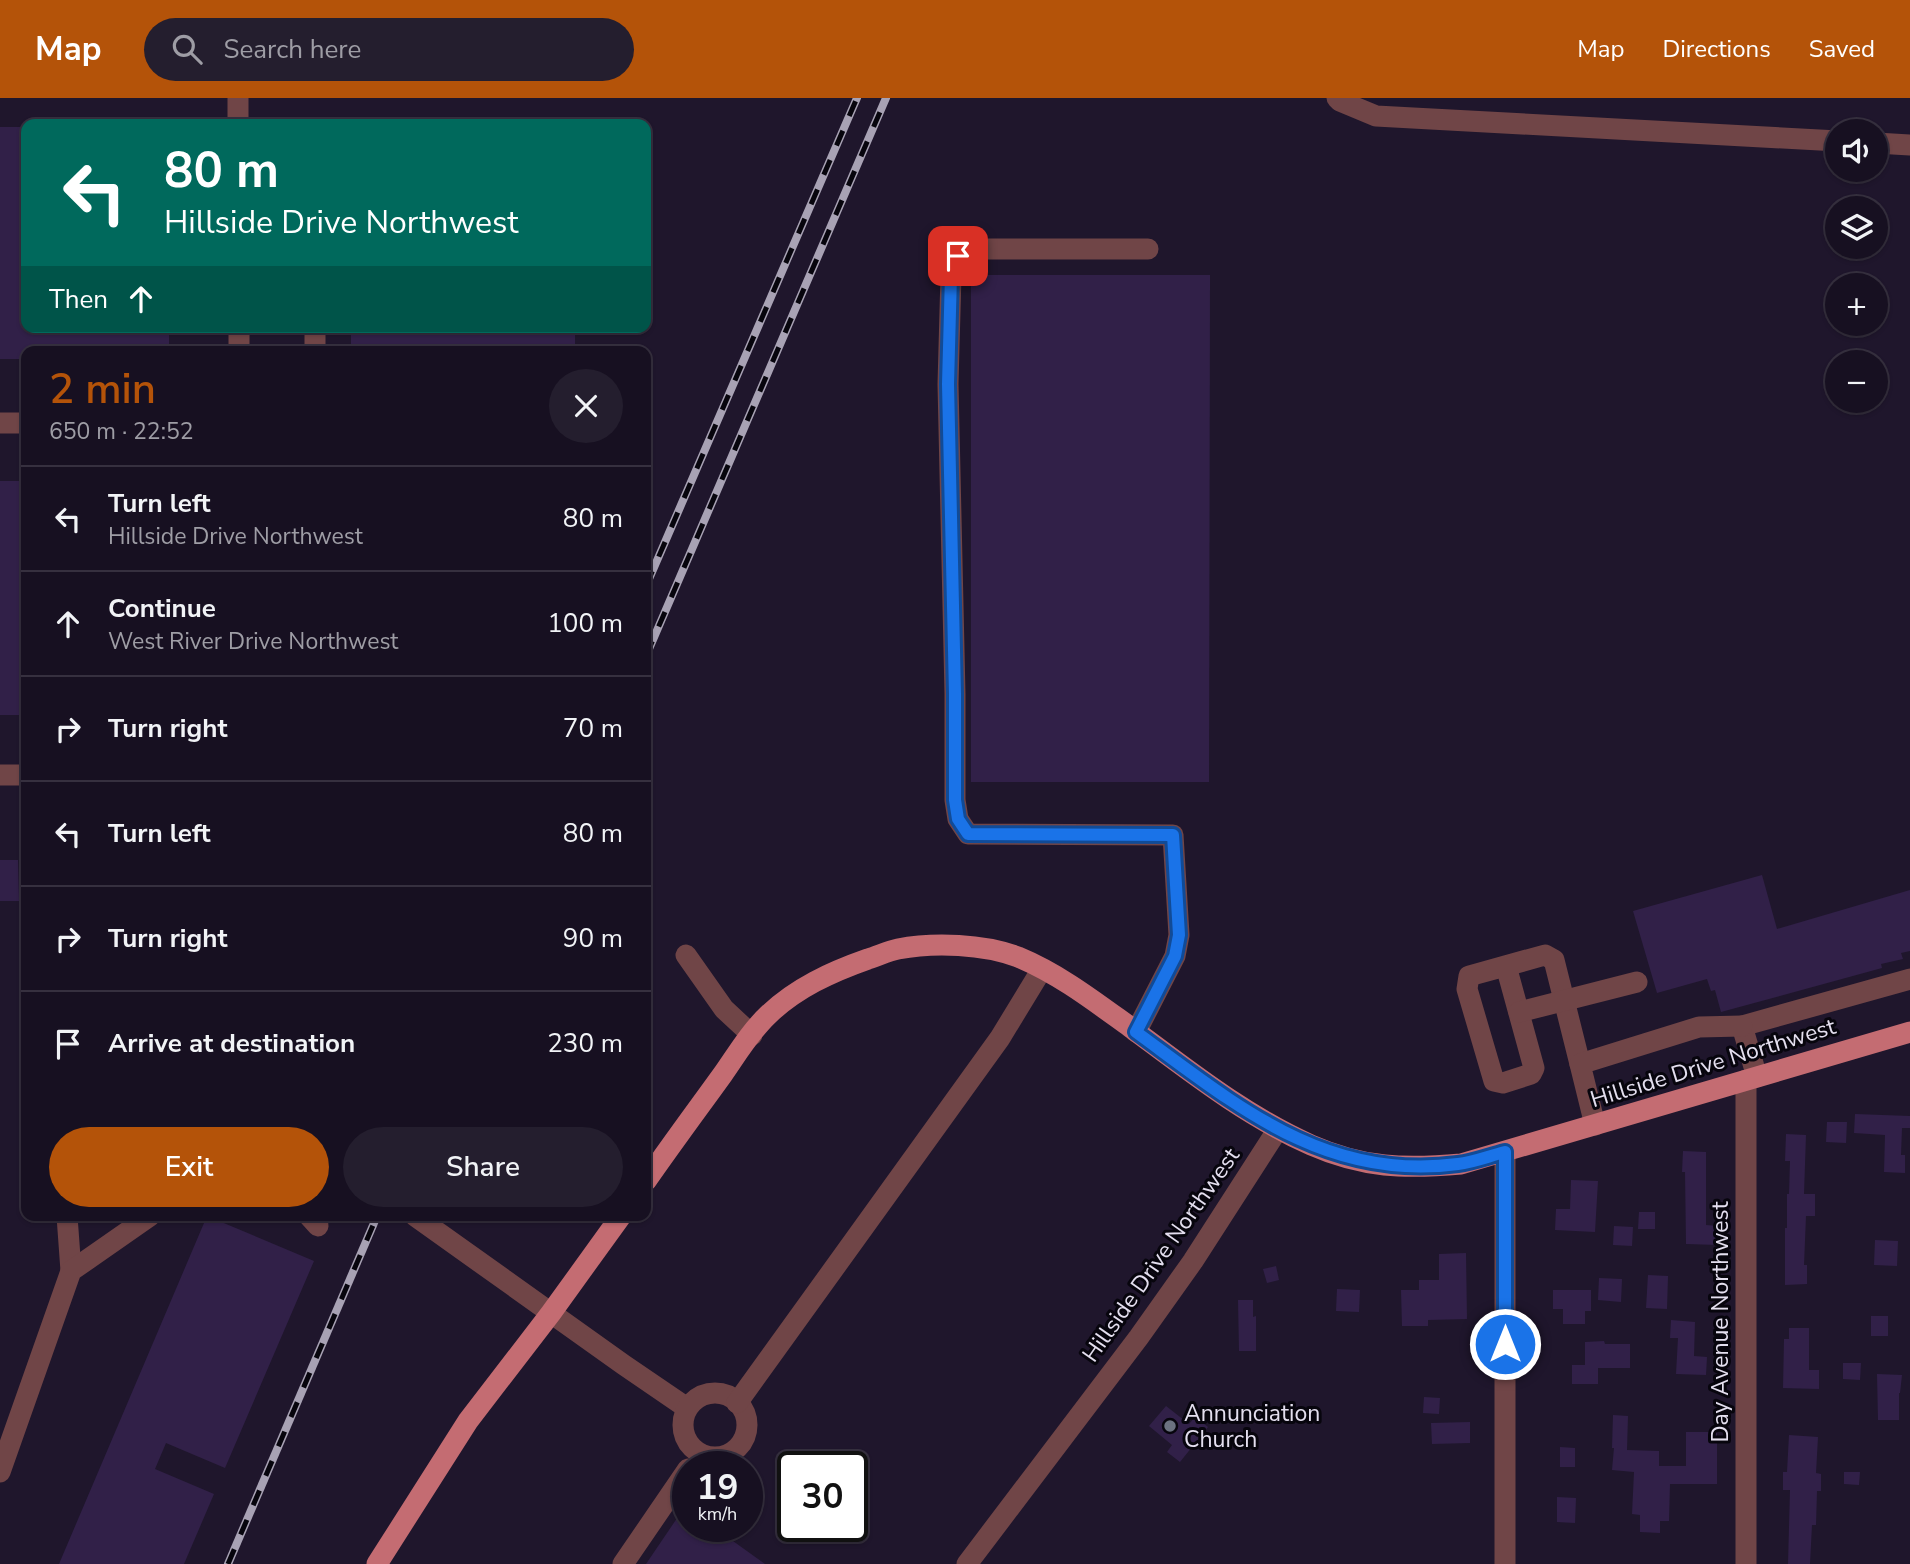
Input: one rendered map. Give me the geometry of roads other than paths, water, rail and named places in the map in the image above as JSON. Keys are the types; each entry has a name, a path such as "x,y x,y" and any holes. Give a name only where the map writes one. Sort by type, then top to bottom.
{"main road":[{"path":"651,1174 766,1016 797,990 843,968 896,950 926,945 989,949 1017,957 1061,979 1231,1101 1278,1129"},
{"name":"Hillside Drive Northwest","path":"1278,1129 1344,1157 1393,1167 1418,1168 1461,1164 1910,1032"},
{"path":"377,1564 468,1421 617,1221"}],"street":[{"path":"238,98 238,119"},
{"path":"1336,98 1376,116 1825,140"},
{"path":"1888,144 1910,145"},
{"path":"1136,1032 1175,956 1179,935 1173,835 968,834 958,819 955,800 948,384 951,275 958,256 969,248 1148,249"},
{"path":"0,423 21,423"},
{"path":"0,775 21,775"},
{"path":"686,955 724,1009 752,1034"},
{"path":"1506,966 1534,1068 1531,1074 1503,1083 1494,1081 1467,989 1469,976 1545,955 1553,960 1595,1125"},
{"path":"737,1403 1000,1038 1042,970"},
{"path":"1580,1064 1699,1027 1742,1026 1910,979"},
{"path":"1519,1012 1637,982"},
{"name":"Day Avenue Northwest","path":"1742,1026 1752,1079 1746,1564"},
{"name":"Hillside Drive Northwest","path":"967,1564 1139,1338 1193,1261 1278,1129"},
{"path":"1505,1152 1505,1564"},
{"path":"0,1472 71,1271 67,1221"},
{"path":"71,1271 143,1221"},
{"path":"422,1221 687,1408"},
{"path":"692,1451 683,1433 682,1424 687,1408 693,1401 711,1393 730,1397 743,1410 747,1429 740,1446 734,1451"},
{"path":"623,1564 672,1492"}],"railway":[{"path":"651,574 857,98"},
{"path":"651,644 886,98"},
{"path":"228,1564 375,1221"}],"place":[{"name":"Annunciation Church","path":"1170,1426"}]}
